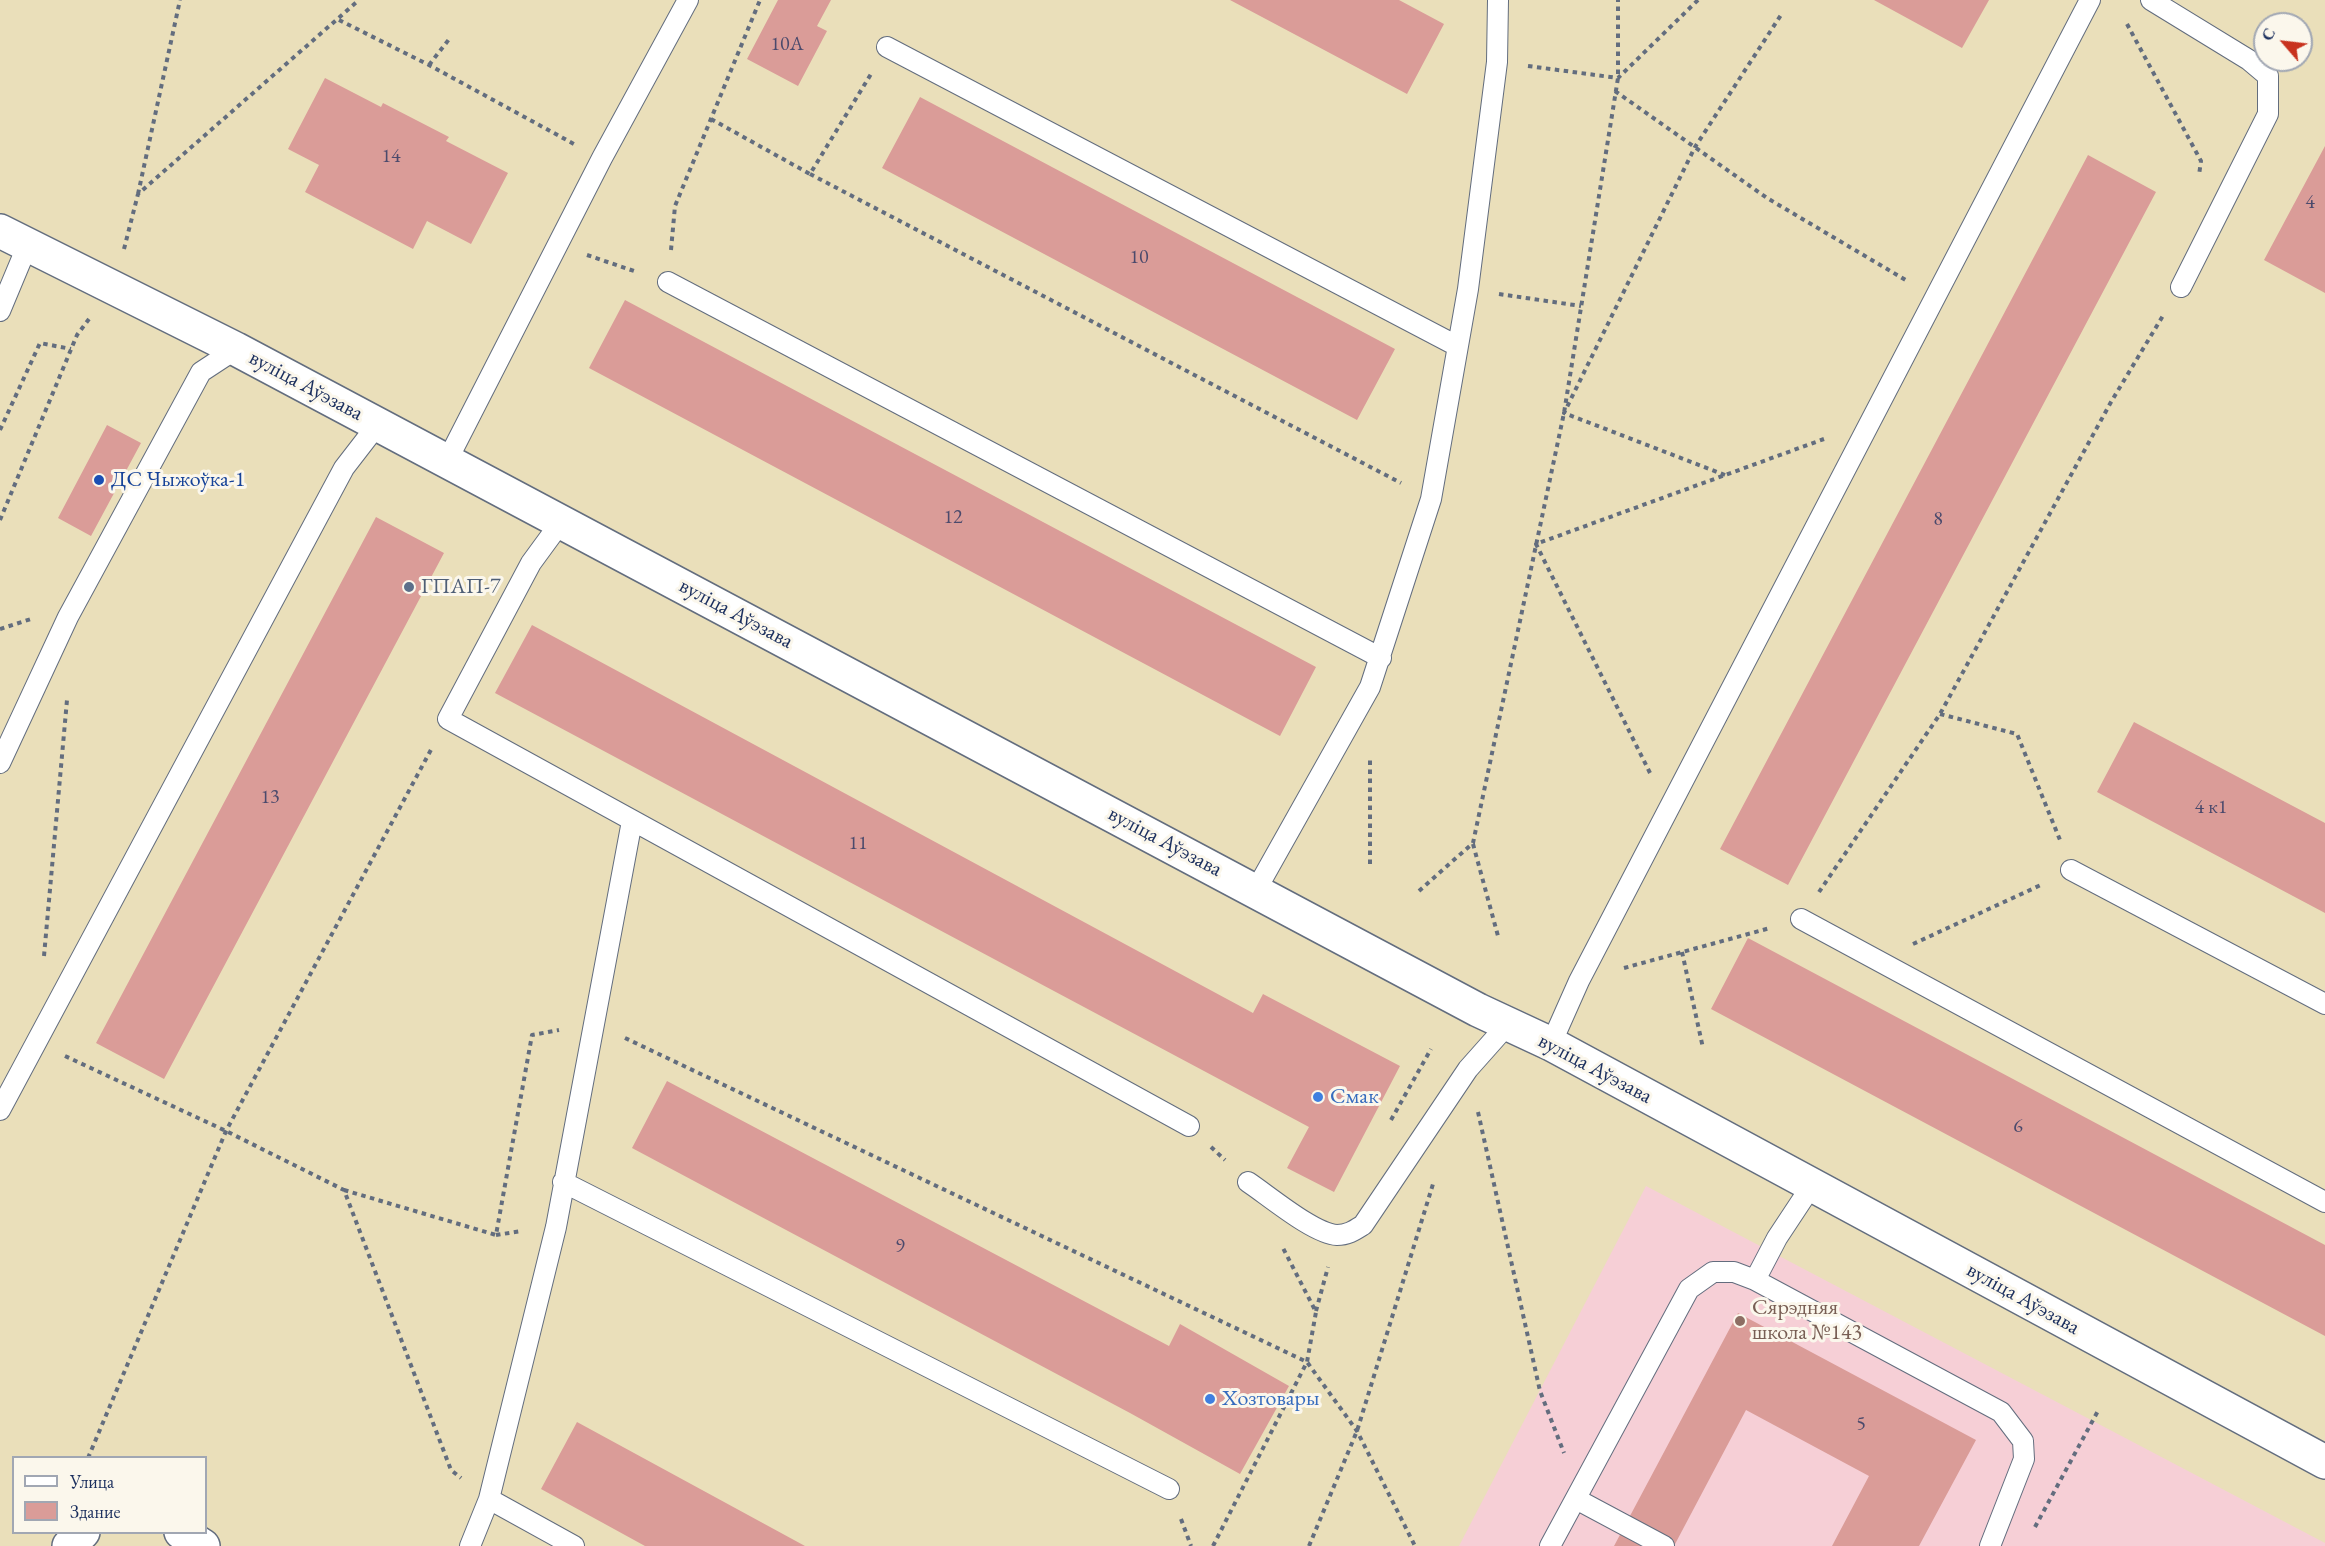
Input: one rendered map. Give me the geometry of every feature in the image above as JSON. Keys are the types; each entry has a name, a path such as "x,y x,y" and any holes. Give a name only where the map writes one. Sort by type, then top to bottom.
{"street":[{"name":"вуліца Аўэзава","path":"14,238 236,349 1256,890 1468,1005 1551,1044 2325,1462"},
{"path":"69,1546 82,1534"},
{"path":"183,1534 203,1546"}],"lane":[{"path":"447,461 602,158 688,0"},
{"path":"1551,1044 1579,981 2090,0"},
{"path":"2151,0 2249,60 2268,76 2268,114 2181,287"},
{"path":"1256,890 1370,687 1431,499 1468,289 1497,62 1498,1"},
{"path":"887,47 1457,346"},
{"path":"0,311 14,238"},
{"path":"668,282 1381,658"},
{"path":"0,763 68,617 201,372 236,349"},
{"path":"0,1110 345,468 378,424"},
{"path":"561,522 531,563 448,719 1189,1126"},
{"path":"470,1546 489,1499 556,1227 632,821"},
{"path":"2071,870 2325,1004"},
{"path":"1801,919 2325,1202"},
{"path":"1248,1182 1318,1230 1337,1235 1349,1233 1363,1225 1468,1069 1508,1024"},
{"path":"563,1182 1169,1489"},
{"path":"1755,1280 1777,1238 1812,1185"},
{"path":"1551,1546 1689,1289 1713,1272 1734,1272 1755,1280 2001,1412 2023,1441 2024,1460 1990,1546"},
{"path":"1576,1498 1664,1546"},
{"path":"489,1499 574,1546"}],"path":[{"path":"0,520 77,334 113,288 138,195 180,0"},
{"path":"138,195 359,0"},
{"path":"558,246 668,282 675,206 760,0"},
{"path":"1498,936 1473,843 1564,413 1618,78 1618,0"},
{"path":"1618,78 1698,0"},
{"path":"1564,413 1695,147 1781,15"},
{"path":"339,20 429,65 602,158"},
{"path":"2125,20 2201,161 2198,184"},
{"path":"429,65 450,38"},
{"path":"810,174 887,47"},
{"path":"1497,62 1618,78"},
{"path":"1615,91 1767,198 1935,297"},
{"path":"711,118 810,174 1431,499"},
{"path":"1579,981 1801,919 1940,714 2111,402 2181,287"},
{"path":"1468,289 1581,306"},
{"path":"0,430 40,343 70,350"},
{"path":"1564,413 1726,475"},
{"path":"1536,544 1870,422"},
{"path":"1536,544 1668,809"},
{"path":"44,960 67,699"},
{"path":"1877,960 2071,870 2017,734 1940,714"},
{"path":"89,1456 226,1131 448,719"},
{"path":"1370,746 1370,864"},
{"path":"1419,891 1473,843"},
{"path":"1682,952 1703,1048"},
{"path":"36,1043 226,1131 344,1190 496,1235 532,1035 595,1023 1307,1362 1357,1431 1415,1546"},
{"path":"1468,1069 1540,1391 1566,1459 1589,1473"},
{"path":"1189,1126 1248,1182"},
{"path":"1309,1546 1357,1431 1433,1182"},
{"path":"344,1190 451,1470 489,1499"},
{"path":"1213,1546 1307,1362 1316,1312 1280,1242"},
{"path":"2031,1536 2099,1409"}],"shaded area":[{"name":"Сярэдняя школа №143","path":"1646,1186 2325,1543 2325,1546 1459,1546"}],"building":[{"path":"778,0 831,0 817,26 827,31 798,86 747,59"},
{"path":"1230,0 1399,0 1444,24 1407,94"},
{"path":"1874,0 1989,0 1962,48"},
{"path":"325,78 381,107 383,103 449,137 446,141 508,173 471,244 427,221 413,249 305,192 319,165 288,149"},
{"path":"920,97 1395,349 1357,420 882,168"},
{"path":"2325,146 2325,293 2264,260"},
{"path":"2088,155 2156,192 1788,885 1720,849"},
{"path":"625,300 1316,667 1280,736 589,368"},
{"name":"ДС Чыжоўка-1","path":"107,425 141,443 91,536 58,518"},
{"path":"376,517 444,553 164,1079 96,1043"},
{"path":"532,625 1253,1013 1263,994 1400,1066 1334,1192 1287,1168 1309,1127 495,693"},
{"path":"2134,722 2325,823 2325,913 2097,792"},
{"path":"1748,938 2325,1245 2325,1336 1711,1009"},
{"path":"667,1081 1169,1346 1180,1324 1289,1386 1240,1474 632,1148"},
{"path":"1738,1313 1976,1440 1919,1546 1832,1546 1869,1476 1746,1410 1674,1546 1614,1546"},
{"path":"577,1422 805,1546 645,1546 541,1489"}],"place":[{"name":"ДС Чыжоўка-1","path":"99,480"},
{"name":"ГПАП-7","path":"409,587"},
{"name":"Смак","path":"1318,1097"},
{"name":"Сярэдняя школа №143","path":"1740,1321"},
{"name":"Хозтовары","path":"1210,1399"}]}
